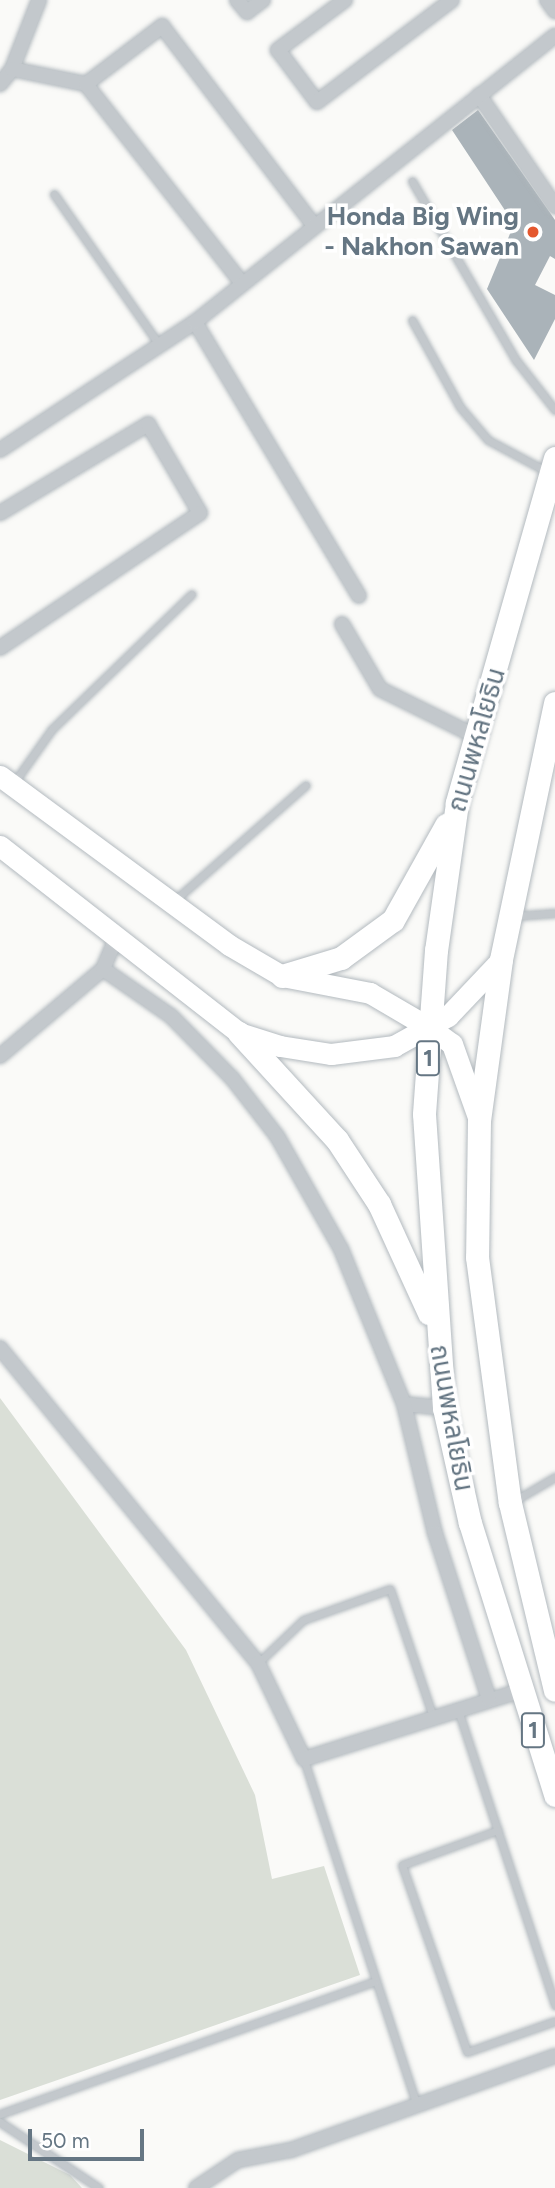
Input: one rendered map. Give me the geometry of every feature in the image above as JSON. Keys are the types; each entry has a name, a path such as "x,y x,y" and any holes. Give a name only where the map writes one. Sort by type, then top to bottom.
{"main road":[{"name":"ถนนพหลโยธิน","path":"552,465 479,738 457,803 430,1028 424,1114 435,1328 444,1408 520,1691 555,1796"},
{"name":"ถนนพหลโยธิน","path":"555,703 508,917 479,1120 482,1324 510,1503 555,1690"},
{"name":"ถนนพหลโยธิน","path":"6,781 282,976 370,993 430,1028 452,1044 479,1120"},
{"path":"282,976 341,958 393,920 457,803"},
{"path":"0,846 239,1033 351,1162 379,1204 435,1328"},
{"path":"239,1033 331,1054 394,1046 430,1028 501,960"}],"street":[{"path":"0,84 12,69 39,0"},
{"path":"237,0 247,12 263,0"},
{"path":"345,0 278,50 317,102 452,0"},
{"path":"547,0 555,11"},
{"path":"86,84 162,26 312,223"},
{"path":"0,450 195,321 312,223 555,36"},
{"path":"12,69 86,84 241,282"},
{"path":"479,95 555,206"},
{"path":"195,321 359,596"},
{"path":"0,513 148,424 200,513 0,648"},
{"path":"342,624 380,689 479,738"},
{"path":"0,1056 103,969 117,938"},
{"path":"103,969 171,1016 277,1136 341,1249 404,1404 435,1533 489,1699"},
{"path":"0,1348 258,1663 304,1759 520,1691"},
{"path":"404,1404 444,1408"},
{"path":"195,2188 238,2160 291,2150 555,2056"}],"lane":[{"path":"412,181 515,359 555,410"},
{"path":"54,194 161,346"},
{"path":"412,320 460,407 488,440 552,465"},
{"path":"6,781 52,729 192,594"},
{"path":"174,901 306,785"},
{"path":"508,917 555,913"},
{"path":"510,1503 555,1477"},
{"path":"258,1663 303,1619 390,1589 433,1717"},
{"path":"458,1710 555,2005"},
{"path":"304,1759 373,1982 417,2105"},
{"path":"498,1830 402,1865 467,2052 555,2021"},
{"path":"0,2114 373,1982"},
{"path":"0,2122 99,2188"}],"shaded area":[{"path":"0,1398 186,1650 255,1795 272,1879 324,1866 360,1975 0,2100"},
{"path":"0,2140 70,2175 82,2188 0,2188"}],"building":[{"name":"Honda Big Wing - Nakhon Sawan","path":"478,110 555,220 555,259 550,256 535,285 555,295 555,319 534,360 487,289 514,224 452,130"}],"place":[{"name":"Honda Big Wing - Nakhon Sawan","path":"533,232"}]}
